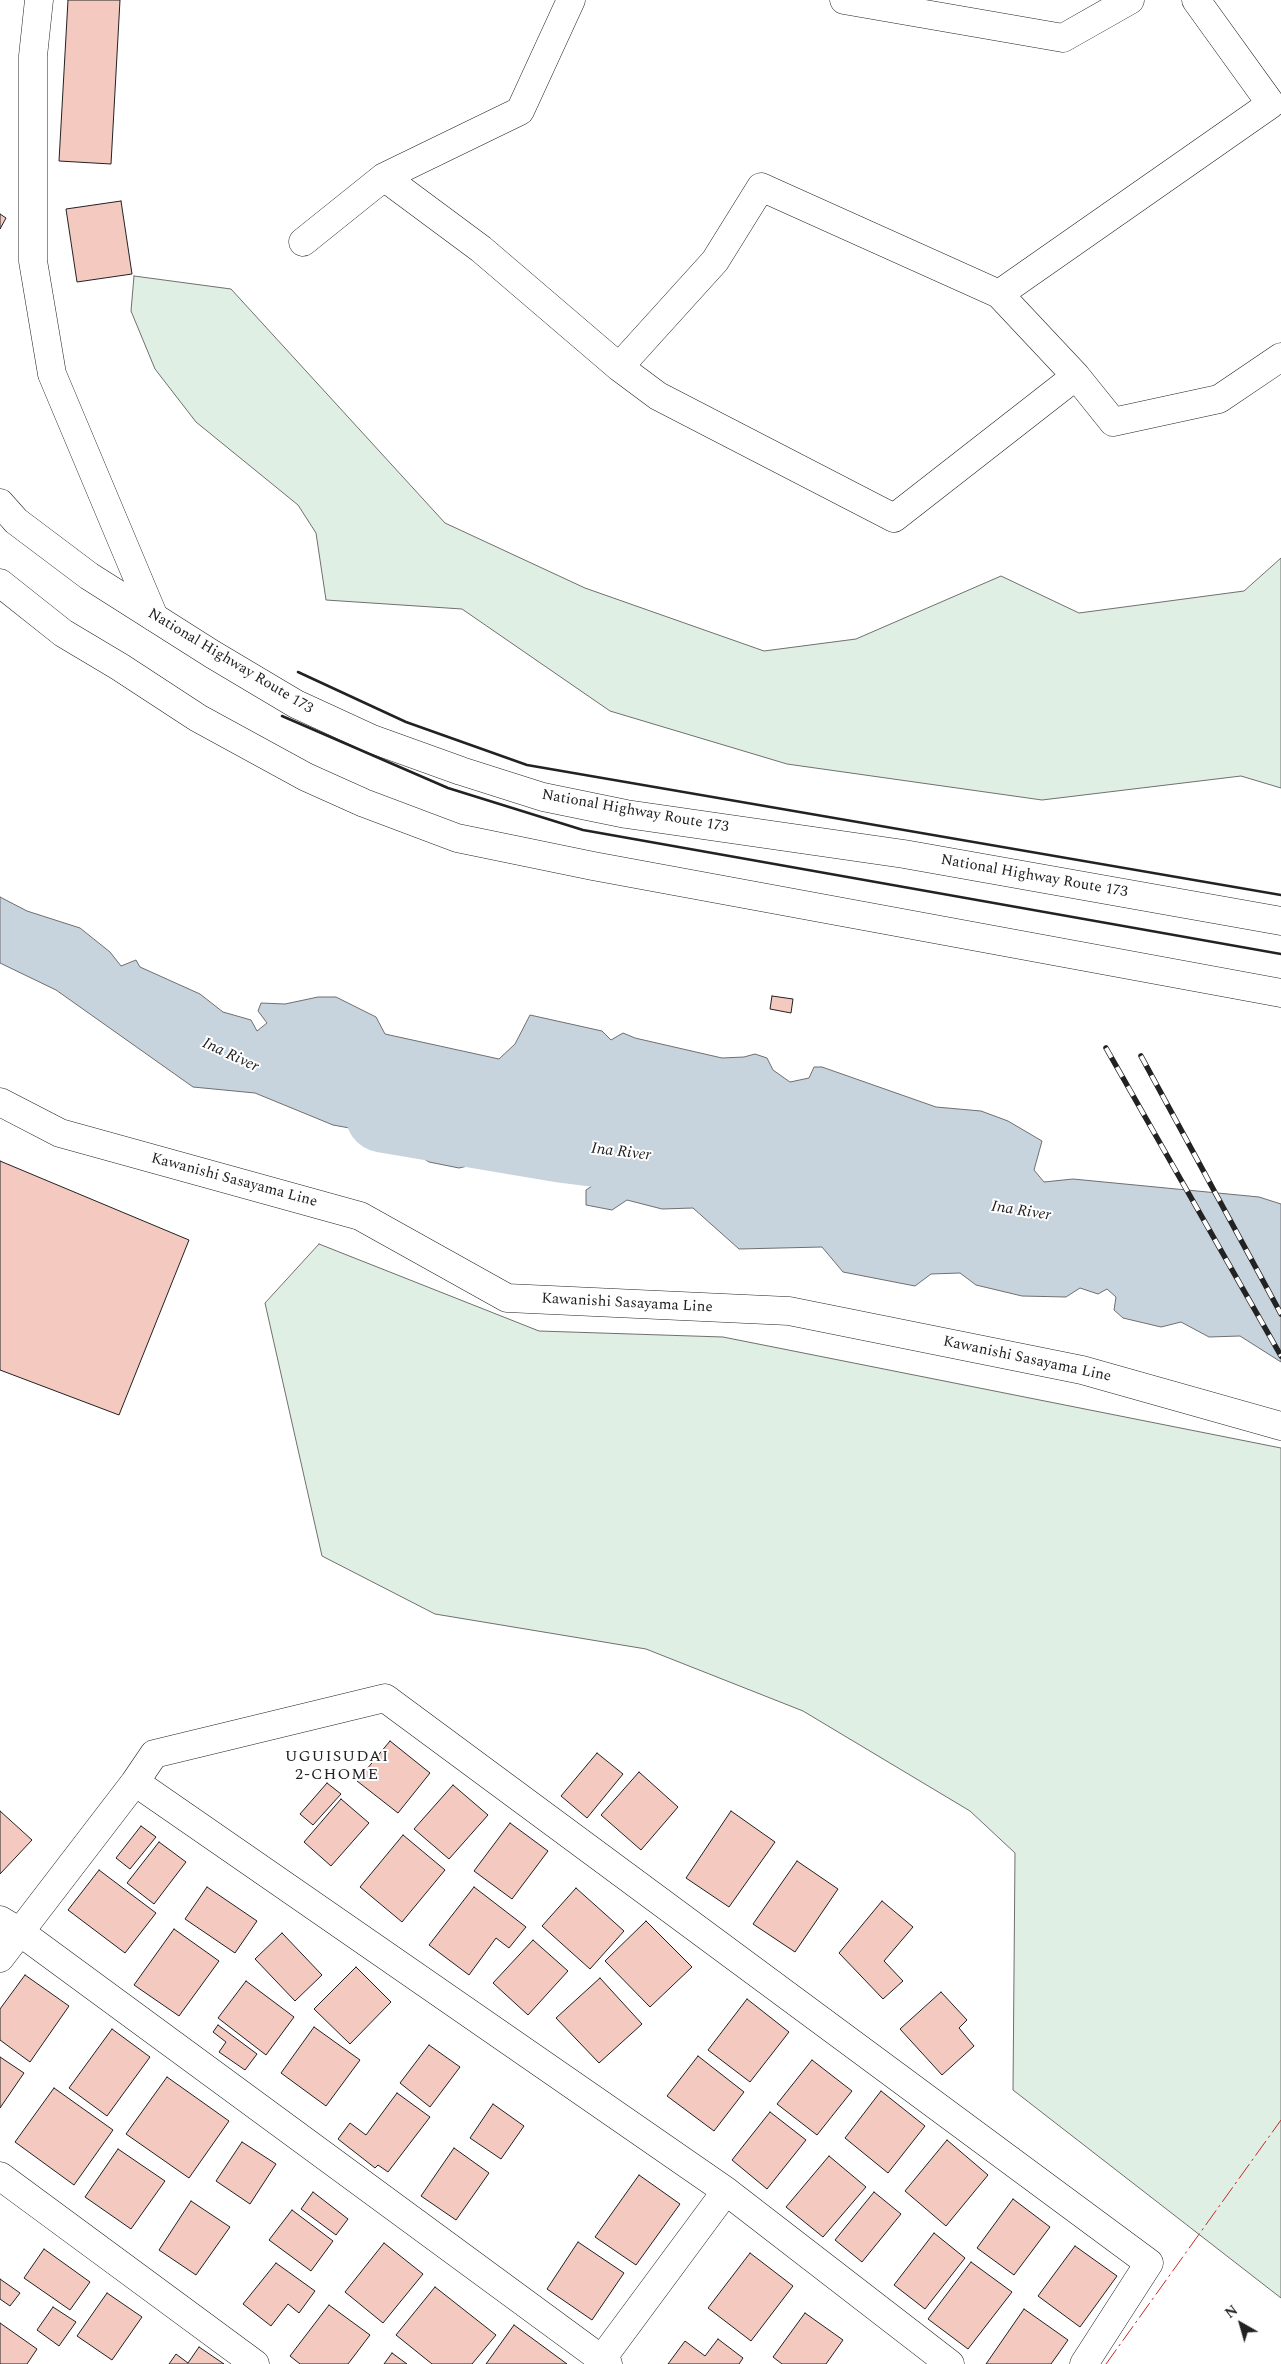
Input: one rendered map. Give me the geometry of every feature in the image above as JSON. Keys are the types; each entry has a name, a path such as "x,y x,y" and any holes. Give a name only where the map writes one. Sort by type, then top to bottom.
{"main road":[{"path":"39,0 33,56 33,260 52,374 154,617"},
{"path":"303,242 384,177 520,111 571,0"},
{"path":"844,0 1063,38 1130,0"},
{"path":"999,294 1278,106 1196,0"},
{"path":"384,177 481,249 619,367 658,396 894,518 1076,376"},
{"path":"619,367 715,261 761,187 999,294 1076,376 1114,422 1219,399 1281,357"},
{"name":"National Highway Route 173","path":"0,503 16,521 89,576 296,704 372,739 460,771 543,797 626,814 904,854 1281,921"},
{"path":"0,583 63,633 120,666 198,718 306,777 364,803 457,838 593,866 1281,993"},
{"name":"Kawanishi Sasayama Line","path":"0,1102 60,1133 360,1216 507,1298 789,1311 1082,1370 1281,1426"},
{"path":"0,1958 10,1926 135,1782 154,1754 384,1698 1149,2263 1084,2364"},
{"path":"135,1782 726,2191 950,2364"},
{"path":"10,1926 602,2362 726,2191"},
{"path":"0,2176 255,2364"}],"green space":[{"path":"134,276 231,289 445,523 585,588 764,651 856,639 1001,576 1079,613 1244,591 1281,558 1281,788 1241,776 1042,800 787,764 610,711 462,609 326,600 316,533 298,505 196,422 155,369 131,311"},
{"path":"319,1244 539,1331 723,1337 1281,1448 1281,2298 1013,2090 1015,1853 970,1811 803,1711 646,1649 435,1614 322,1556 265,1303"}],"water":[{"path":"0,897 27,911 80,928 110,952 121,966 136,960 140,967 200,994 223,1012 251,1020 257,1031 267,1023 258,1011 261,1003 285,1004 318,997 336,997 376,1017 385,1034 499,1059 515,1044 530,1015 602,1031 611,1040 623,1033 635,1038 722,1058 744,1057 755,1054 767,1058 773,1070 790,1082 809,1078 814,1067 822,1067 936,1107 981,1111 1008,1121 1042,1141 1034,1170 1044,1182 1073,1179 1259,1197 1281,1204 1281,1362 1240,1336 1209,1337 1181,1322 1161,1327 1123,1318 1114,1310 1116,1297 1107,1289 1098,1294 1080,1288 1066,1297 1022,1296 976,1285 960,1273 931,1274 915,1286 843,1272 822,1247 739,1249 693,1208 662,1209 627,1200 612,1210 586,1205 586,1190 619,1168 619,1157 611,1147 604,1155 596,1152 598,1137 579,1123 561,1123 536,1146 519,1145 500,1120 491,1120 473,1155 476,1164 459,1168 429,1162 388,1135 333,1125 255,1093 193,1087 56,990 0,963"}],"building":[{"path":"68,0 120,0 111,164 59,161"},
{"path":"121,201 132,274 77,282 66,209"},
{"path":"0,214 6,218 0,229"},
{"path":"772,996 793,999 791,1013 770,1009"},
{"path":"0,1161 189,1240 119,1415 0,1370"},
{"path":"390,1741 430,1773 398,1813 357,1781"},
{"path":"597,1753 623,1774 587,1818 561,1796"},
{"path":"639,1772 678,1807 641,1850 601,1815"},
{"path":"327,1783 341,1794 313,1825 300,1814"},
{"path":"453,1785 488,1815 449,1859 414,1829"},
{"path":"341,1799 369,1823 331,1866 304,1842"},
{"path":"0,1811 32,1840 0,1874"},
{"path":"731,1811 775,1842 729,1907 686,1878"},
{"path":"510,1823 548,1851 512,1899 474,1871"},
{"path":"141,1826 156,1837 130,1869 116,1858"},
{"path":"403,1835 445,1870 402,1922 360,1887"},
{"path":"159,1842 186,1862 154,1904 127,1883"},
{"path":"797,1861 838,1889 795,1952 753,1924"},
{"path":"99,1870 156,1913 125,1953 68,1910"},
{"path":"207,1887 257,1921 235,1953 185,1919"},
{"path":"474,1887 526,1927 509,1948 496,1938 469,1975 429,1945"},
{"path":"576,1888 624,1931 590,1969 542,1926"},
{"path":"882,1901 913,1927 884,1961 903,1981 883,1999 839,1953"},
{"path":"646,1921 692,1967 650,2007 605,1961"},
{"path":"174,1929 219,1961 179,2016 134,1985"},
{"path":"282,1933 322,1975 295,2001 255,1959"},
{"path":"533,1940 568,1971 528,2015 493,1983"},
{"path":"356,1967 391,2002 350,2044 314,2009"},
{"path":"25,1975 69,2006 30,2062 0,2040 0,2009"},
{"path":"600,1978 642,2024 599,2063 556,2018"},
{"path":"246,1981 294,2017 266,2055 218,2018"},
{"path":"941,1992 967,2020 959,2028 974,2046 942,2075 900,2029"},
{"path":"747,1999 789,2032 750,2082 708,2050"},
{"path":"218,2025 257,2054 245,2070 219,2052 226,2042 213,2032"},
{"path":"314,2027 360,2060 326,2106 281,2073"},
{"path":"112,2029 150,2057 107,2116 69,2088"},
{"path":"429,2045 460,2067 430,2107 400,2083"},
{"path":"698,2056 744,2092 714,2131 667,2096"},
{"path":"0,2057 24,2073 0,2108"},
{"path":"812,2060 852,2091 817,2135 777,2104"},
{"path":"167,2077 229,2121 189,2178 126,2134"},
{"path":"54,2088 113,2130 74,2185 15,2142"},
{"path":"881,2091 925,2126 888,2173 845,2138"},
{"path":"397,2093 430,2117 388,2172 378,2165 375,2168 338,2139 350,2123 366,2135"},
{"path":"493,2104 524,2126 501,2159 470,2138"},
{"path":"770,2112 806,2140 767,2189 732,2160"},
{"path":"947,2140 988,2175 946,2226 905,2191"},
{"path":"242,2142 276,2164 250,2204 216,2181"},
{"path":"454,2148 489,2173 456,2220 421,2196"},
{"path":"118,2149 165,2181 131,2229 85,2197"},
{"path":"829,2156 866,2187 823,2237 786,2207"},
{"path":"639,2175 680,2204 636,2265 595,2237"},
{"path":"313,2192 348,2219 336,2235 301,2209"},
{"path":"874,2192 901,2214 862,2262 835,2240"},
{"path":"1013,2199 1050,2227 1014,2275 977,2248"},
{"path":"191,2201 230,2227 196,2275 159,2250"},
{"path":"292,2210 333,2241 311,2271 269,2240"},
{"path":"934,2233 965,2258 925,2309 894,2285"},
{"path":"578,2242 624,2273 592,2320 547,2289"},
{"path":"384,2243 423,2274 383,2323 345,2292"},
{"path":"1075,2246 1117,2276 1080,2327 1038,2296"},
{"path":"44,2249 90,2282 70,2310 24,2278"},
{"path":"750,2253 793,2286 751,2341 708,2308"},
{"path":"971,2262 1012,2292 968,2349 928,2319"},
{"path":"276,2263 315,2291 299,2313 288,2304 271,2326 243,2304"},
{"path":"0,2279 20,2293 10,2306 0,2299"},
{"path":"435,2287 496,2335 472,2364 432,2364 396,2335"},
{"path":"107,2293 142,2317 112,2360 77,2336"},
{"path":"329,2305 370,2335 348,2364 300,2364 290,2356"},
{"path":"53,2307 76,2322 59,2346 37,2330"},
{"path":"1024,2309 1068,2340 1051,2364 986,2364"},
{"path":"805,2313 843,2340 826,2364 782,2364 773,2357"},
{"path":"0,2323 37,2349 27,2364 0,2364"},
{"path":"514,2325 567,2364 486,2364"},
{"path":"718,2339 743,2358 739,2364 668,2364 685,2341 705,2356"},
{"path":"199,2347 224,2364 169,2364 176,2354 188,2363"},
{"path":"392,2353 407,2364 384,2364"}],"waterway":[{"name":"Ina River","path":"383,1115 561,1145 719,1165"}],"railway":[{"path":"1106,1048 1281,1356"},
{"path":"1141,1056 1281,1314"}],"wall":[{"path":"298,672 406,722 527,765 1281,895"},
{"path":"282,716 448,788 583,830 1281,954"}],"power":[{"path":"1106,2364 1281,2120"}],"district":[{"name":"UGUISUDAI 2-CHOME","path":"337,1767"}]}
